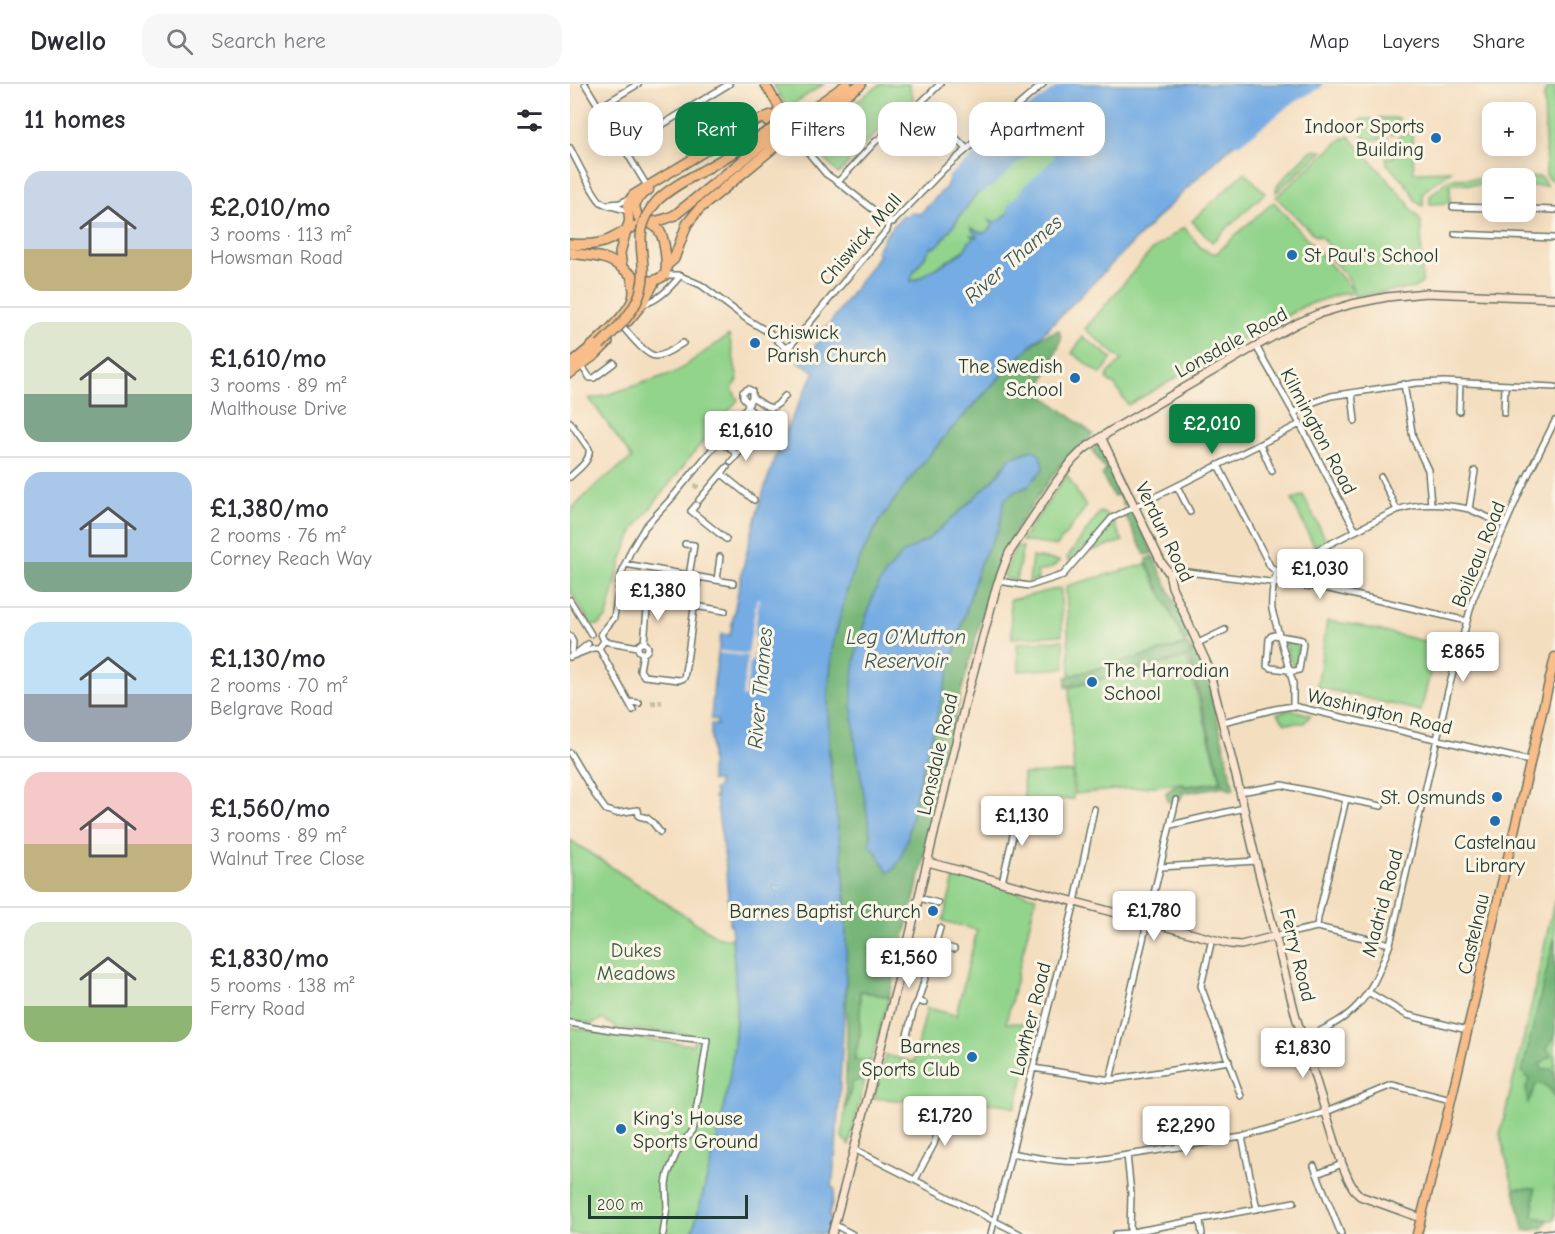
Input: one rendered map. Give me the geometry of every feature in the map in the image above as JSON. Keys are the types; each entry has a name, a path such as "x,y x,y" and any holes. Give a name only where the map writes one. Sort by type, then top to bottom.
{"highway":[{"path":"758,137 844,84"},
{"path":"570,244 602,243 636,225 661,221 675,215 762,145 844,84"},
{"path":"570,371 596,354 642,304 655,281 674,259 685,229 694,214 752,169 790,134 861,84"},
{"path":"570,371 600,345 634,306 643,273 640,237 649,211 664,194 727,156"},
{"path":"646,223 656,226 662,236 666,269"},
{"path":"622,268 620,253 626,231"},
{"path":"570,253 609,260 631,276 640,280 655,281"},
{"path":"570,364 609,330 631,304 634,288 631,276"}],"main road":[{"path":"758,135 773,106 772,95 765,84"},
{"path":"626,231 629,220 629,199 753,122 769,117"},
{"path":"646,223 636,213 635,204 666,176"},
{"name":"Lonsdale Road","path":"832,1234 905,955 966,700 999,581 1010,553 1042,502 1072,461 1101,437 1256,346 1318,314 1387,297 1426,293 1555,298"},
{"name":"Verdun Road","path":"1101,437 1161,562 1169,573 1172,586 1208,666 1240,792"},
{"name":"Castelnau","path":"1417,1234 1451,1100 1555,657"},
{"name":"Ferry Road","path":"1240,792 1296,1017 1342,1164 1360,1196 1421,1218"},
{"path":"928,862 1238,945 1276,936"}],"street":[{"path":"585,84 597,102"},
{"path":"608,102 638,84"},
{"path":"663,124 729,84"},
{"path":"838,182 875,142 940,84"},
{"name":"Chiswick Mall","path":"679,275 701,285 748,320 770,333 786,348 791,345 887,230 889,222 893,222 944,169 1043,84"},
{"path":"957,139 967,149"},
{"path":"570,148 599,199 603,203 624,208 628,212"},
{"path":"629,156 647,186"},
{"path":"811,156 826,174 889,222"},
{"path":"609,205 629,199"},
{"path":"1453,207 1482,208"},
{"path":"1536,209 1555,210"},
{"path":"1455,234 1555,238"},
{"path":"642,304 653,301 679,275 672,268 666,269"},
{"path":"623,327 645,351 653,356 683,343"},
{"name":"Kilmington Road","path":"1256,346 1355,530"},
{"path":"580,365 590,378 594,378 614,363"},
{"path":"1294,413 1327,397 1404,384 1430,382 1555,387"},
{"path":"1459,411 1460,383"},
{"path":"1404,384 1413,438 1428,470 1431,504"},
{"path":"1504,413 1505,385"},
{"path":"601,634 614,618 620,579 631,550 645,527 690,482 748,406 752,391 748,389 743,392 748,406 768,426"},
{"path":"1352,393 1355,421"},
{"path":"752,397 772,408 785,396"},
{"name":"Boileau Road","path":"1438,740 1448,692 1473,599 1521,489 1555,421"},
{"path":"570,422 590,449 590,454 570,477"},
{"path":"999,581 1029,586 1063,575 1112,518 1300,424"},
{"path":"726,539 691,511 754,433"},
{"path":"720,440 737,455"},
{"path":"1260,444 1272,471"},
{"path":"1218,465 1270,566 1276,572"},
{"path":"1469,509 1475,471"},
{"path":"722,474 754,500"},
{"path":"1381,477 1397,510"},
{"path":"1177,486 1190,512"},
{"path":"699,488 705,493"},
{"path":"1293,706 1293,687 1272,606 1276,572 1279,569 1397,510 1412,506 1450,505 1469,509 1505,525"},
{"path":"685,544 694,545 689,576"},
{"path":"717,580 720,557"},
{"path":"625,564 733,583"},
{"path":"1169,573 1179,571 1340,592 1467,621"},
{"path":"648,599 644,643 648,648 643,653 640,670 644,676 679,681 684,678 698,577"},
{"path":"570,600 591,634"},
{"path":"694,606 725,611"},
{"path":"1198,643 1225,630"},
{"path":"604,641 601,634 596,632 588,639 633,710"},
{"path":"570,636 573,645 571,656"},
{"path":"1271,636 1279,636 1302,640 1299,670 1267,666 1269,639 1271,636"},
{"path":"571,656 604,641 638,647 644,643"},
{"path":"573,645 580,651"},
{"path":"571,656 593,647"},
{"path":"638,647 638,651 643,653"},
{"path":"629,702 639,703"},
{"name":"Washington Road","path":"1222,722 1293,706 1530,762"},
{"name":"Madrid Road","path":"1304,1039 1328,1028 1353,1011 1368,992 1381,968 1390,944 1438,740"},
{"path":"570,753 606,810 616,813 638,810 639,816 647,818 660,832"},
{"path":"1240,792 1282,785 1380,806"},
{"path":"1317,927 1346,799"},
{"path":"1110,1080 1176,800"},
{"path":"1002,882 1020,806"},
{"path":"1171,825 1244,808"},
{"name":"Lowther Road","path":"991,1234 1075,902 1094,809"},
{"path":"1161,867 1256,861"},
{"path":"919,898 938,903"},
{"path":"1276,936 1317,927 1390,944"},
{"path":"907,1035 940,928"},
{"path":"1212,939 1201,986 1241,1096"},
{"path":"935,944 954,949"},
{"path":"905,955 930,962"},
{"path":"1368,992 1407,1015 1467,1030"},
{"path":"918,1001 924,1003"},
{"path":"570,1023 617,1031 707,1040 692,1131 676,1154 668,1174 663,1234"},
{"path":"1033,1068 1110,1080 1229,1061"},
{"path":"1011,1153 1052,1161 1090,1161 1242,1137 1326,1112 1392,1085 1451,1100"},
{"path":"915,1180 934,1144 946,1102"},
{"path":"1242,1137 1257,1209"},
{"path":"854,1149 1020,1234"},
{"path":"1127,1155 1132,1233"},
{"path":"1317,1174 1342,1164"},
{"path":"1314,1166 1341,1234"},
{"path":"1115,1234 1200,1221 1294,1202"},
{"path":"1200,1221 1203,1234"},
{"path":"835,1225 852,1234"},
{"path":"1537,1234 1555,1232"}],"green space":[{"path":"773,84 824,84 796,102 784,102"},
{"path":"881,84 909,84 914,100 912,102 878,102 878,132 866,143 866,102 855,102"},
{"path":"1555,85 1555,180 1549,179 1546,175 1544,94 1549,87"},
{"path":"1399,118 1398,130 1390,134 1378,119"},
{"path":"1362,119 1372,119 1388,139 1367,140 1354,126"},
{"path":"1403,133 1412,133 1414,172 1451,171 1423,192 1423,206 1415,200 1401,178 1387,164 1386,158 1394,157 1393,143"},
{"path":"1349,136 1409,204 1421,221 1422,283 1414,288 1354,296 1353,291 1348,295 1346,292 1304,306 1128,405 1114,384 1107,379 1108,374 1122,360 1085,329 1151,251 1184,227 1201,248 1217,253 1274,202 1353,290 1349,279 1331,259 1336,255 1320,236 1315,236 1276,197 1343,138"},
{"path":"1312,150 1323,151 1276,192 1279,183"},
{"path":"822,156 854,156 838,174"},
{"path":"1019,156 1059,157 1028,188 1003,219 995,222 988,220 993,224 985,232 972,228 977,236 970,235 973,237 972,240 963,251 911,281 912,275 932,246 936,247 982,188"},
{"path":"1245,172 1265,193 1212,242 1192,221"},
{"path":"1536,177 1541,177 1547,186 1536,186"},
{"path":"1482,178 1482,185 1450,184 1450,203 1430,204 1430,196 1449,179"},
{"path":"1059,330 1061,338 1040,393 1093,434 1059,467 1020,522 992,579 959,700 930,836 889,997 860,991 860,1034 854,1060 871,1061 865,1079 853,1082 845,1111 846,900 831,775 828,720 833,644 847,590 857,564 880,520 946,435 1027,349 1043,336","holes":["1032,450 1028,487 1017,490 1004,500 999,528 980,563 924,762 906,841 894,869 888,871 870,845 871,838 855,740 852,705 884,576 903,553 927,540 964,508 995,478 1010,458"]},
{"path":"729,335 738,380 732,389 738,400 634,529 622,558 607,617 598,625 593,625 570,591 570,511 598,483 632,458 589,398 613,393 676,372"},
{"path":"1083,337 1112,358 1101,374 1072,353"},
{"path":"1100,445 1104,448 1130,504 1124,506 1119,495 1113,496 1102,475 1106,471 1092,450"},
{"path":"1067,475 1086,507 1057,546 1021,541"},
{"path":"1303,495 1326,540 1314,546 1292,500"},
{"path":"1132,510 1153,553 1145,555 1124,513"},
{"path":"1100,512 1110,516 1123,541 1091,551 1085,546 1069,561 1067,558"},
{"path":"1016,546 1023,547 1016,580 1004,578 1004,576"},
{"path":"1153,556 1192,638 1185,642 1147,563 1147,559"},
{"path":"1032,557 1060,561 1051,568 1037,572 1038,579 1029,582"},
{"path":"1146,564 1165,598 1185,644 1070,676 1066,586"},
{"path":"1061,588 1062,635 1012,638 1010,600"},
{"path":"1327,621 1356,625 1437,644 1421,711 1317,687"},
{"path":"1284,638 1299,640 1296,668 1293,668"},
{"path":"1063,640 1065,668 1019,671 1017,643"},
{"path":"1188,644 1191,655 1192,647 1196,647 1203,659 1234,789 1230,790 1225,786 1183,793 1180,800 1168,802 1166,793 1172,787 1181,784 1186,787 1222,782 1189,656 1066,687 1066,677"},
{"path":"1187,658 1221,781 1186,786 1182,783 1075,794 1069,688"},
{"path":"1289,710 1311,715 1304,723 1285,723 1277,713"},
{"path":"1072,772 1073,799 1024,801 1023,774"},
{"name":"Dukes Meadows","path":"570,840 719,938 732,938 736,1004 731,1068 717,1140 692,1234 570,1234 570,1027 617,1036 693,1045 694,1035 617,1028 602,1019 592,1024 570,1020"},
{"path":"955,875 1036,897 1006,1023 1039,1024 1015,1108 1002,1104 930,1100 920,1102 874,1098 885,1055 914,1062 927,1008 956,1015 977,930 943,921"},
{"path":"1555,898 1555,1219 1548,1220 1542,1229 1524,1230 1500,1134"},
{"path":"1555,936 1555,1037 1546,1048 1551,1056 1540,1064 1542,1070 1552,1069 1555,1075 1555,1096 1547,1087 1537,1083 1528,1103 1526,1087 1530,1080 1522,1072"},
{"path":"860,990 889,997 871,1061 854,1060 860,1034"},
{"path":"865,1079 849,1145 842,1137 845,1111 853,1081"},
{"path":"1514,1188 1535,1188 1533,1216 1548,1220 1542,1229 1524,1230"}],"water":[{"name":"River Thames","path":"1075,84 1318,84 1288,101 1238,140 1180,195 995,382 946,435 880,520 857,564 847,590 833,644 828,694 829,756 844,876 846,924 846,980 832,1188 835,1189 829,1216 831,1218 826,1234 692,1234 722,1116 731,1068 736,1013 735,969 731,924 729,924 725,859 714,797 716,797 714,789 718,788 718,781 711,781 711,724 717,725 717,720 711,719 714,682 721,634 730,635 744,562 764,490 785,434 815,372 798,361 804,354 808,356 820,339 816,335 828,326 879,255 876,252 887,233 903,215 906,217 911,212 920,214 947,186 947,183 978,156 1020,156 982,188 941,242 935,248 932,246 912,275 911,281 963,252 972,240 973,237 970,234 977,236 971,228 984,233 989,230 993,224 988,219 995,222 1004,217 1028,188 1049,170 1059,156 1105,156 1105,102 1043,102 1057,92"},
{"name":"Leg O'Mutton Reservoir","path":"1032,450 1038,452 1043,469 1027,487 1017,490 1004,500 999,528 980,563 962,624 916,793 907,840 900,860 894,869 888,872 875,850 869,845 871,838 855,740 852,705 852,683 857,648 874,593 884,576 903,553 927,540 964,508 995,478 1010,458"}],"pier":[{"path":"757,598 759,599 753,661 750,661 745,697 742,697 748,656 719,653 719,651 748,654"}],"waterway":[{"path":"1019,212 1012,207 1028,188 1055,163 1059,157 1056,148 1063,150 1067,144 1078,139 1082,133 1083,121 1078,120 1031,148 982,188 952,179 1022,117 1057,92 1075,84"},
{"path":"1237,129 1238,140 1288,101 1318,84"}],"tunnel":[{"path":"694,485 699,488"},
{"path":"651,703 662,702"}],"place":[{"name":"Indoor Sports Building","path":"1436,138"},
{"name":"St Paul's School","path":"1292,255"},
{"name":"Chiswick Parish Church","path":"755,343"},
{"name":"The Swedish School","path":"1075,378"},
{"name":"The Harrodian School","path":"1092,682"},
{"name":"St. Osmunds","path":"1497,797"},
{"name":"Castelnau Library","path":"1495,821"},
{"name":"Barnes Baptist Church","path":"933,911"},
{"name":"Barnes Sports Club","path":"972,1057"},
{"name":"King's House Sports Ground","path":"621,1129"}]}
